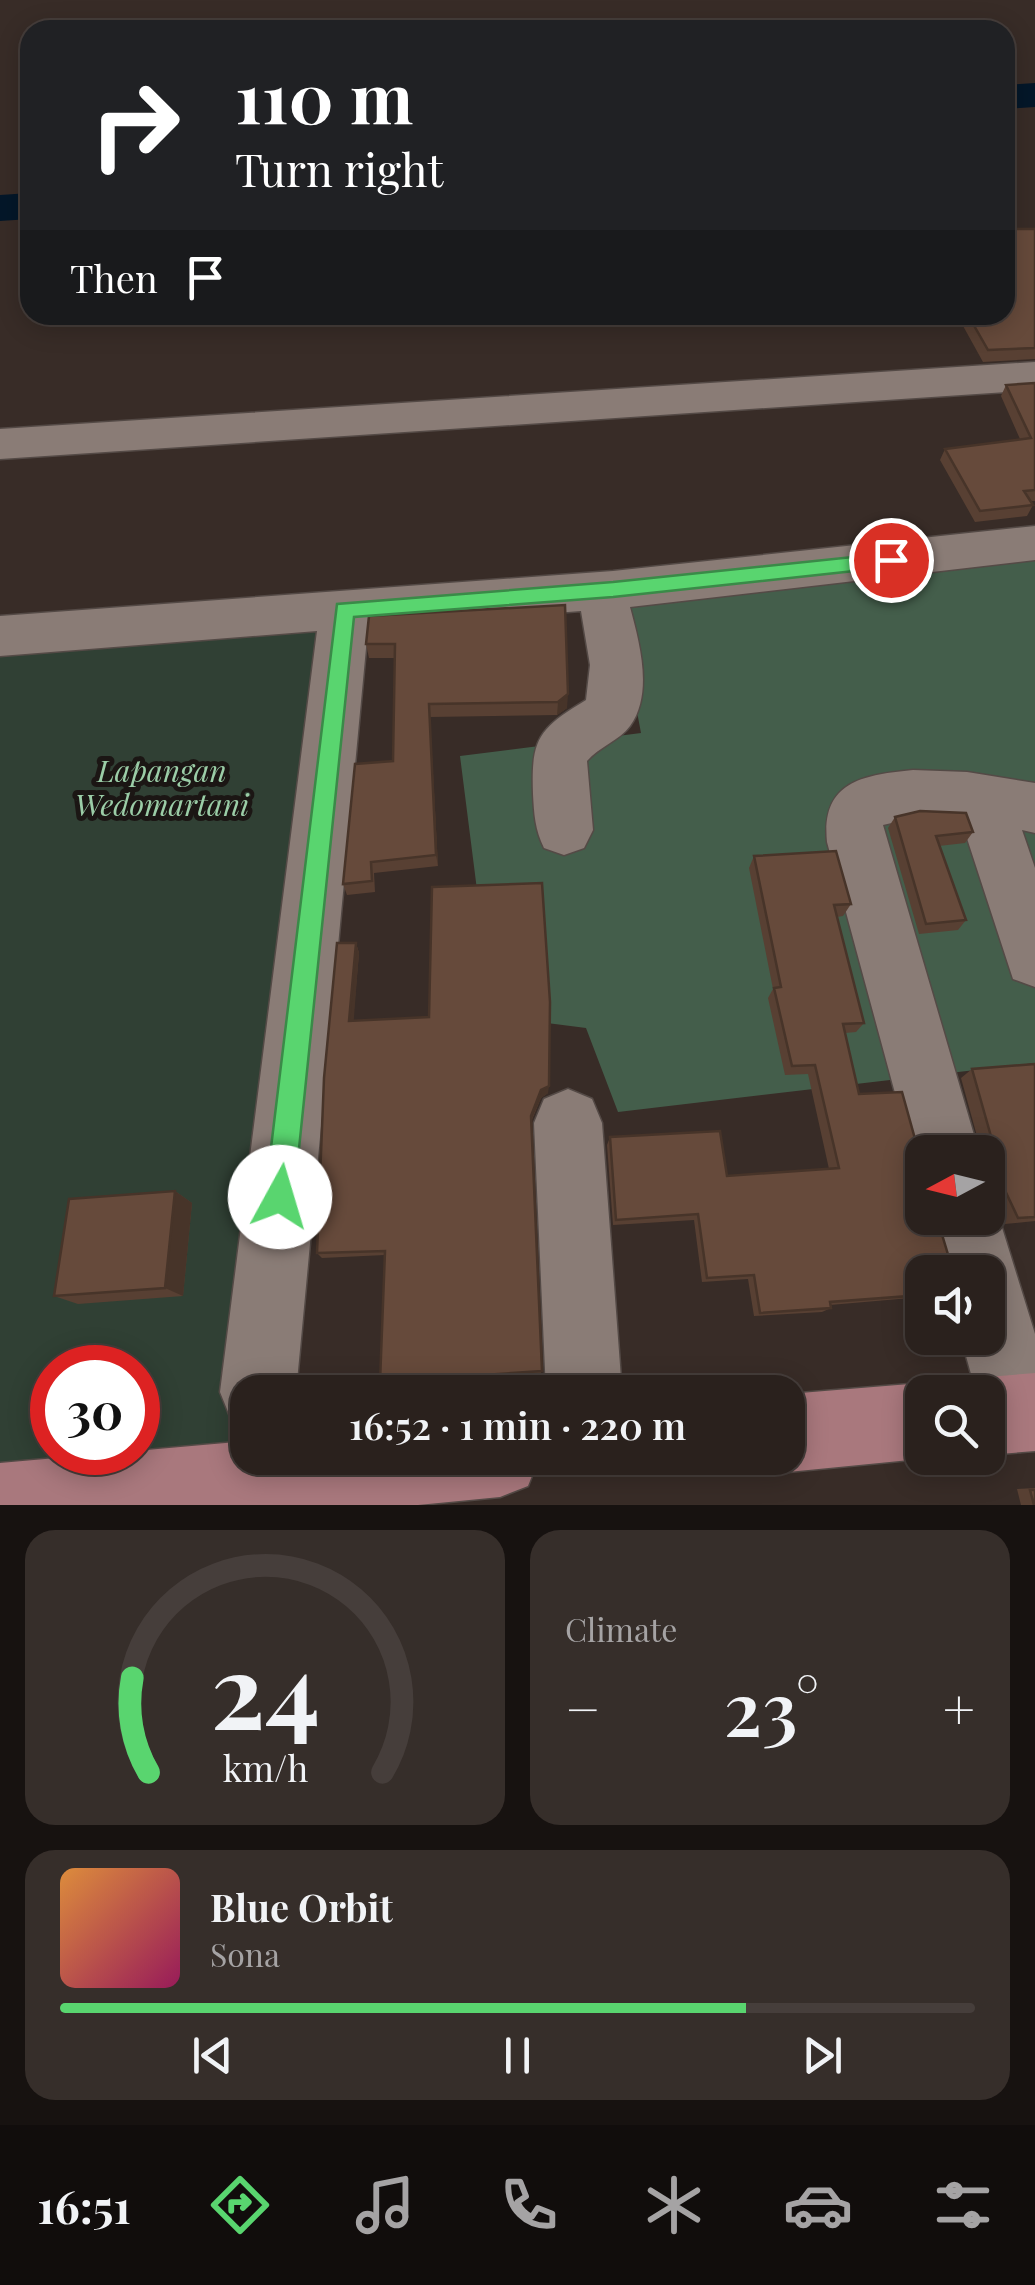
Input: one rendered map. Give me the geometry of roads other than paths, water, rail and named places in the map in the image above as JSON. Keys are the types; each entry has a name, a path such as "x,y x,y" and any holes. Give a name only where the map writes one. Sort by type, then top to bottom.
{"main road":[{"path":"805,1432 905,1423"},
{"path":"0,1502 314,1475"}],"street":[{"path":"0,444 1035,376"},
{"path":"0,636 711,581 1035,544"},
{"path":"564,830 559,755 580,732 610,713 618,681 615,648 600,590"},
{"path":"260,1375 345,610"},
{"path":"940,1135 856,842 853,815 872,803 909,796 954,794 1009,804 1035,958"},
{"path":"568,1123 583,1375"},
{"path":"1001,1355 1014,1414"}],"waterway":[{"path":"1015,96 1035,95"},
{"path":"0,208 20,207"}],"park label":[{"name":"Lapangan Wedomartani","path":"162,787"}]}
